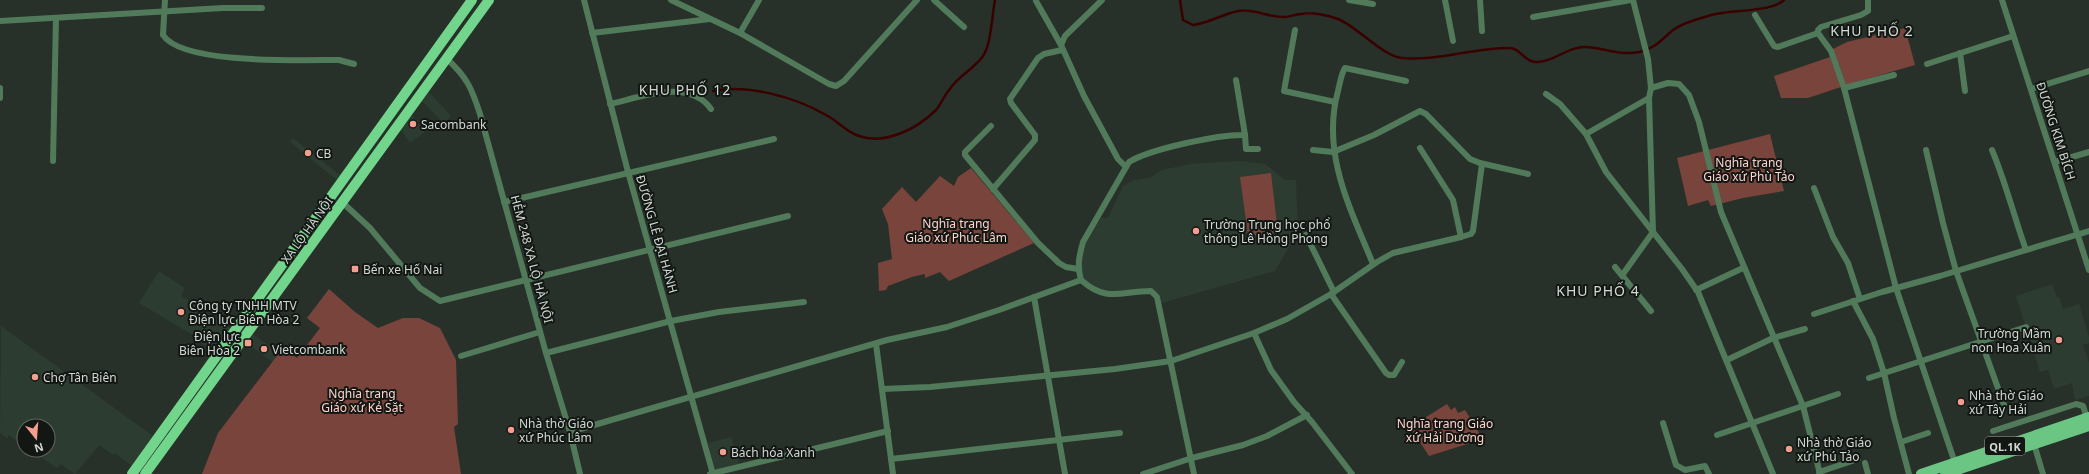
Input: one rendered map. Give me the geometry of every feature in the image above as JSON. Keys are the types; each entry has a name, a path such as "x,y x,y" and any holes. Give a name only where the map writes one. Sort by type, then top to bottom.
{"highway":[{"name":"XA LỘ HÀ NỘI","path":"132,474 472,0"},
{"name":"XA LỘ HÀ NỘI","path":"146,474 489,0"},
{"path":"333,194 343,203"},
{"path":"316,218 326,226"},
{"path":"160,434 170,440"}],"main road":[{"name":"QL.1K","path":"1921,474 2088,421"},
{"name":"QL.1K","path":"1945,474 2034,444 2088,421"}],"street":[{"path":"165,0 163,35 171,44 182,48 232,59 339,60 354,64"},
{"name":"ĐƯỜNG LÊ ĐẠI HÀNH","path":"584,0 628,172 692,397 712,474"},
{"path":"671,0 740,32 829,84 836,86 844,81 917,0"},
{"path":"740,32 759,0"},
{"path":"934,0 964,27"},
{"path":"1061,48 1065,36 1102,0"},
{"path":"1349,0 1373,4"},
{"path":"1445,0 1453,41"},
{"path":"1480,0 1482,31"},
{"path":"1533,17 1632,0 1648,59 1651,88 1649,98 1653,232 1623,274"},
{"path":"1755,15 1771,43 1778,47 1818,33 1818,30 1822,27 1862,15 1868,11 1868,0"},
{"name":"ĐƯỜNG KIM BÍCH","path":"2002,0 2089,270"},
{"path":"1036,1 1110,144 1126,167"},
{"path":"0,21 164,11 262,8"},
{"path":"53,161 56,18"},
{"path":"592,33 710,19"},
{"path":"1295,30 1284,91 1335,102"},
{"path":"1818,33 1831,51 1844,88 1896,288 1955,463"},
{"path":"1927,64 2013,36"},
{"path":"993,189 1036,140 1035,135 1011,103 1010,98 1038,58 1044,54 1061,48"},
{"path":"1960,53 1965,90"},
{"name":"HẺM 248 XA LỘ HÀ NỘI","path":"447,59 461,71 471,87 546,353 570,432 580,474"},
{"path":"1373,264 1348,203 1333,152 1332,126 1335,102 1345,68 1406,81"},
{"path":"2031,89 2089,71"},
{"path":"1844,88 1894,75"},
{"path":"1236,80 1246,149 1258,149"},
{"path":"1651,88 1668,83 1679,84 1689,95 1699,122 1720,212 1803,406 1819,473 1858,459"},
{"path":"0,88 0,98"},
{"path":"610,104 666,92 680,92 705,100 711,109"},
{"path":"1546,94 1560,104 1586,134 1606,172 1696,290 1727,360 1773,474"},
{"path":"1586,134 1649,98"},
{"path":"1313,150 1333,152 1374,135 1420,111 1426,114 1470,159 1482,164 1528,174"},
{"path":"991,126 965,152 965,155 1038,243 1066,267 1078,269"},
{"path":"1194,474 1192,458 1157,297 1154,293 1142,291 1110,295 1099,293 1081,280 1078,269 1079,256 1083,242 1126,167 1135,158 1210,139 1245,135"},
{"path":"504,202 628,172 774,140"},
{"path":"1420,148 1453,200 1461,237"},
{"path":"1926,150 1956,271 2004,405"},
{"path":"1992,150 2005,182 2009,200 2026,250"},
{"path":"2055,162 2089,152"},
{"path":"882,389 1115,370 1171,361 1254,333 1287,319 1333,293 1373,264 1393,253 1471,234 1473,231 1482,164"},
{"path":"1814,188 1833,238 1848,263 1860,299"},
{"path":"343,203 370,228 420,288 437,301 443,301 526,279 788,216"},
{"path":"1814,314 2089,231"},
{"path":"1306,235 1333,293 1386,373 1389,375 1394,375 1402,362"},
{"path":"1615,267 1623,274 1651,311"},
{"path":"1696,290 1743,268"},
{"path":"570,432 876,344 947,327 1081,280"},
{"path":"1034,297 1049,375 1058,440 1065,474"},
{"path":"1853,301 1872,339 1884,373 1909,474"},
{"path":"546,353 670,321 719,312 804,302"},
{"path":"1869,378 1981,343 2026,327"},
{"path":"1727,360 1773,338 1805,329"},
{"path":"461,356 540,332"},
{"path":"1254,333 1271,370 1294,402 1307,415 1352,474"},
{"path":"876,344 893,474"},
{"path":"1717,435 1838,394"},
{"path":"1993,431 2076,404 2083,406 2088,421"},
{"path":"1143,474 1192,458 1243,445 1267,436 1307,415"},
{"path":"1663,423 1676,465 1685,470 1704,466 1709,474"},
{"path":"712,474 888,431"},
{"path":"1901,442 1928,432"},
{"path":"891,459 1120,433"},
{"path":"2034,444 2043,474"},
{"path":"1865,464 1868,474"}],"shaded area":[{"path":"429,92 451,116 443,123 422,101"},
{"name":"Sacombank","path":"412,115 425,132 410,143 401,130"},
{"name":"CB","path":"293,138 341,176 337,180 290,142"},
{"name":"Trường Trung học phổ thông Lê Hồng Phong","path":"1240,161 1265,164 1285,180 1296,180 1298,232 1275,271 1162,303 1159,295 1150,288 1111,292 1100,290 1083,279 1080,269 1081,256 1086,243 1101,218 1108,218 1123,186 1134,180 1149,178 1162,170 1190,164"},
{"name":"Công ty TNHH MTV Điện lực Biên Hòa 2","path":"159,271 185,288 181,296 231,329 214,352 197,340 198,338 139,303"},
{"name":"Trường Mầm non Hoa Xuân","path":"2052,284 2063,309 2079,304 2089,337 2089,343 2083,345 2089,363 2089,396 2075,400 2072,383 2054,389 2048,370 2040,372 2016,296"},
{"name":"Chợ Tân Biên","path":"1,326 153,436 132,466 115,453 113,455 99,445 75,474 61,464 57,468 42,458 56,458 56,418 16,418 16,440 9,435 7,438 0,433"},
{"name":"Vietcombank","path":"253,334 279,353 273,362 246,343"},
{"name":"Bách hóa Xanh","path":"731,437 739,464 715,470 708,443"}],"green space":[{"path":"1905,28 1915,65 1846,85 1833,49 1847,42"},
{"path":"1830,57 1841,87 1808,98 1781,98 1774,76"},
{"name":"Nghĩa trang Giáo xứ Phù Tảo","path":"1770,134 1784,191 1743,198 1711,206 1708,200 1688,206 1677,158"},
{"name":"Nghĩa trang Giáo xứ Phúc Lâm","path":"971,168 1034,243 949,281 940,272 925,278 925,274 912,277 888,286 886,290 879,291 878,263 892,259 888,224 882,209 902,187 916,202 940,176 954,186 958,177"},
{"path":"1271,173 1278,233 1248,236 1240,177"},
{"name":"Nghĩa trang Giáo xứ Kẻ Sặt","path":"329,289 355,312 378,328 403,318 419,318 440,328 456,360 458,424 454,427 461,474 202,474 218,433 283,348 297,358 320,328 307,318"},
{"name":"Nghĩa trang Giáo xứ Hải Dương","path":"1447,404 1451,410 1455,407 1458,413 1465,410 1483,439 1429,456 1410,427"}],"waterway":[{"path":"713,91 741,89 786,98 830,117 850,132 859,136 879,138 900,134 920,123 936,110 953,85 983,56 990,37 995,0"},
{"path":"1180,0 1183,20 1193,25 1232,12 1244,10 1279,17 1287,17 1305,13 1325,15 1346,23 1378,47 1394,56 1402,58 1429,58 1482,50 1509,48 1516,50 1531,61 1535,62 1548,60 1579,47 1625,53 1639,52 1654,46 1681,25 1699,18 1727,12 1769,7 1784,0"}],"place":[{"name":"Sacombank","path":"413,124"},
{"name":"CB","path":"308,153"},
{"name":"Trường Trung học phổ thông Lê Hồng Phong","path":"1196,231"},
{"name":"Bến xe Hố Nai","path":"355,269"},
{"name":"Công ty TNHH MTV Điện lực Biên Hòa 2","path":"181,312"},
{"name":"Trường Mầm non Hoa Xuân","path":"2059,340"},
{"name":"Điện lực Biên Hòa 2","path":"248,343"},
{"name":"Vietcombank","path":"264,349"},
{"name":"Chợ Tân Biên","path":"35,377"},
{"name":"Nhà thờ Giáo xứ Tây Hải","path":"1961,402"},
{"name":"Nhà thờ Giáo xứ Phúc Lâm","path":"511,430"},
{"name":"Nhà thờ Giáo xứ Phú Tảo","path":"1789,449"},
{"name":"Bách hóa Xanh","path":"723,452"}],"district":[{"name":"KHU PHỐ 2","path":"1872,30"},
{"name":"KHU PHỐ 12","path":"685,89"},
{"name":"KHU PHỐ 4","path":"1598,290"}]}
